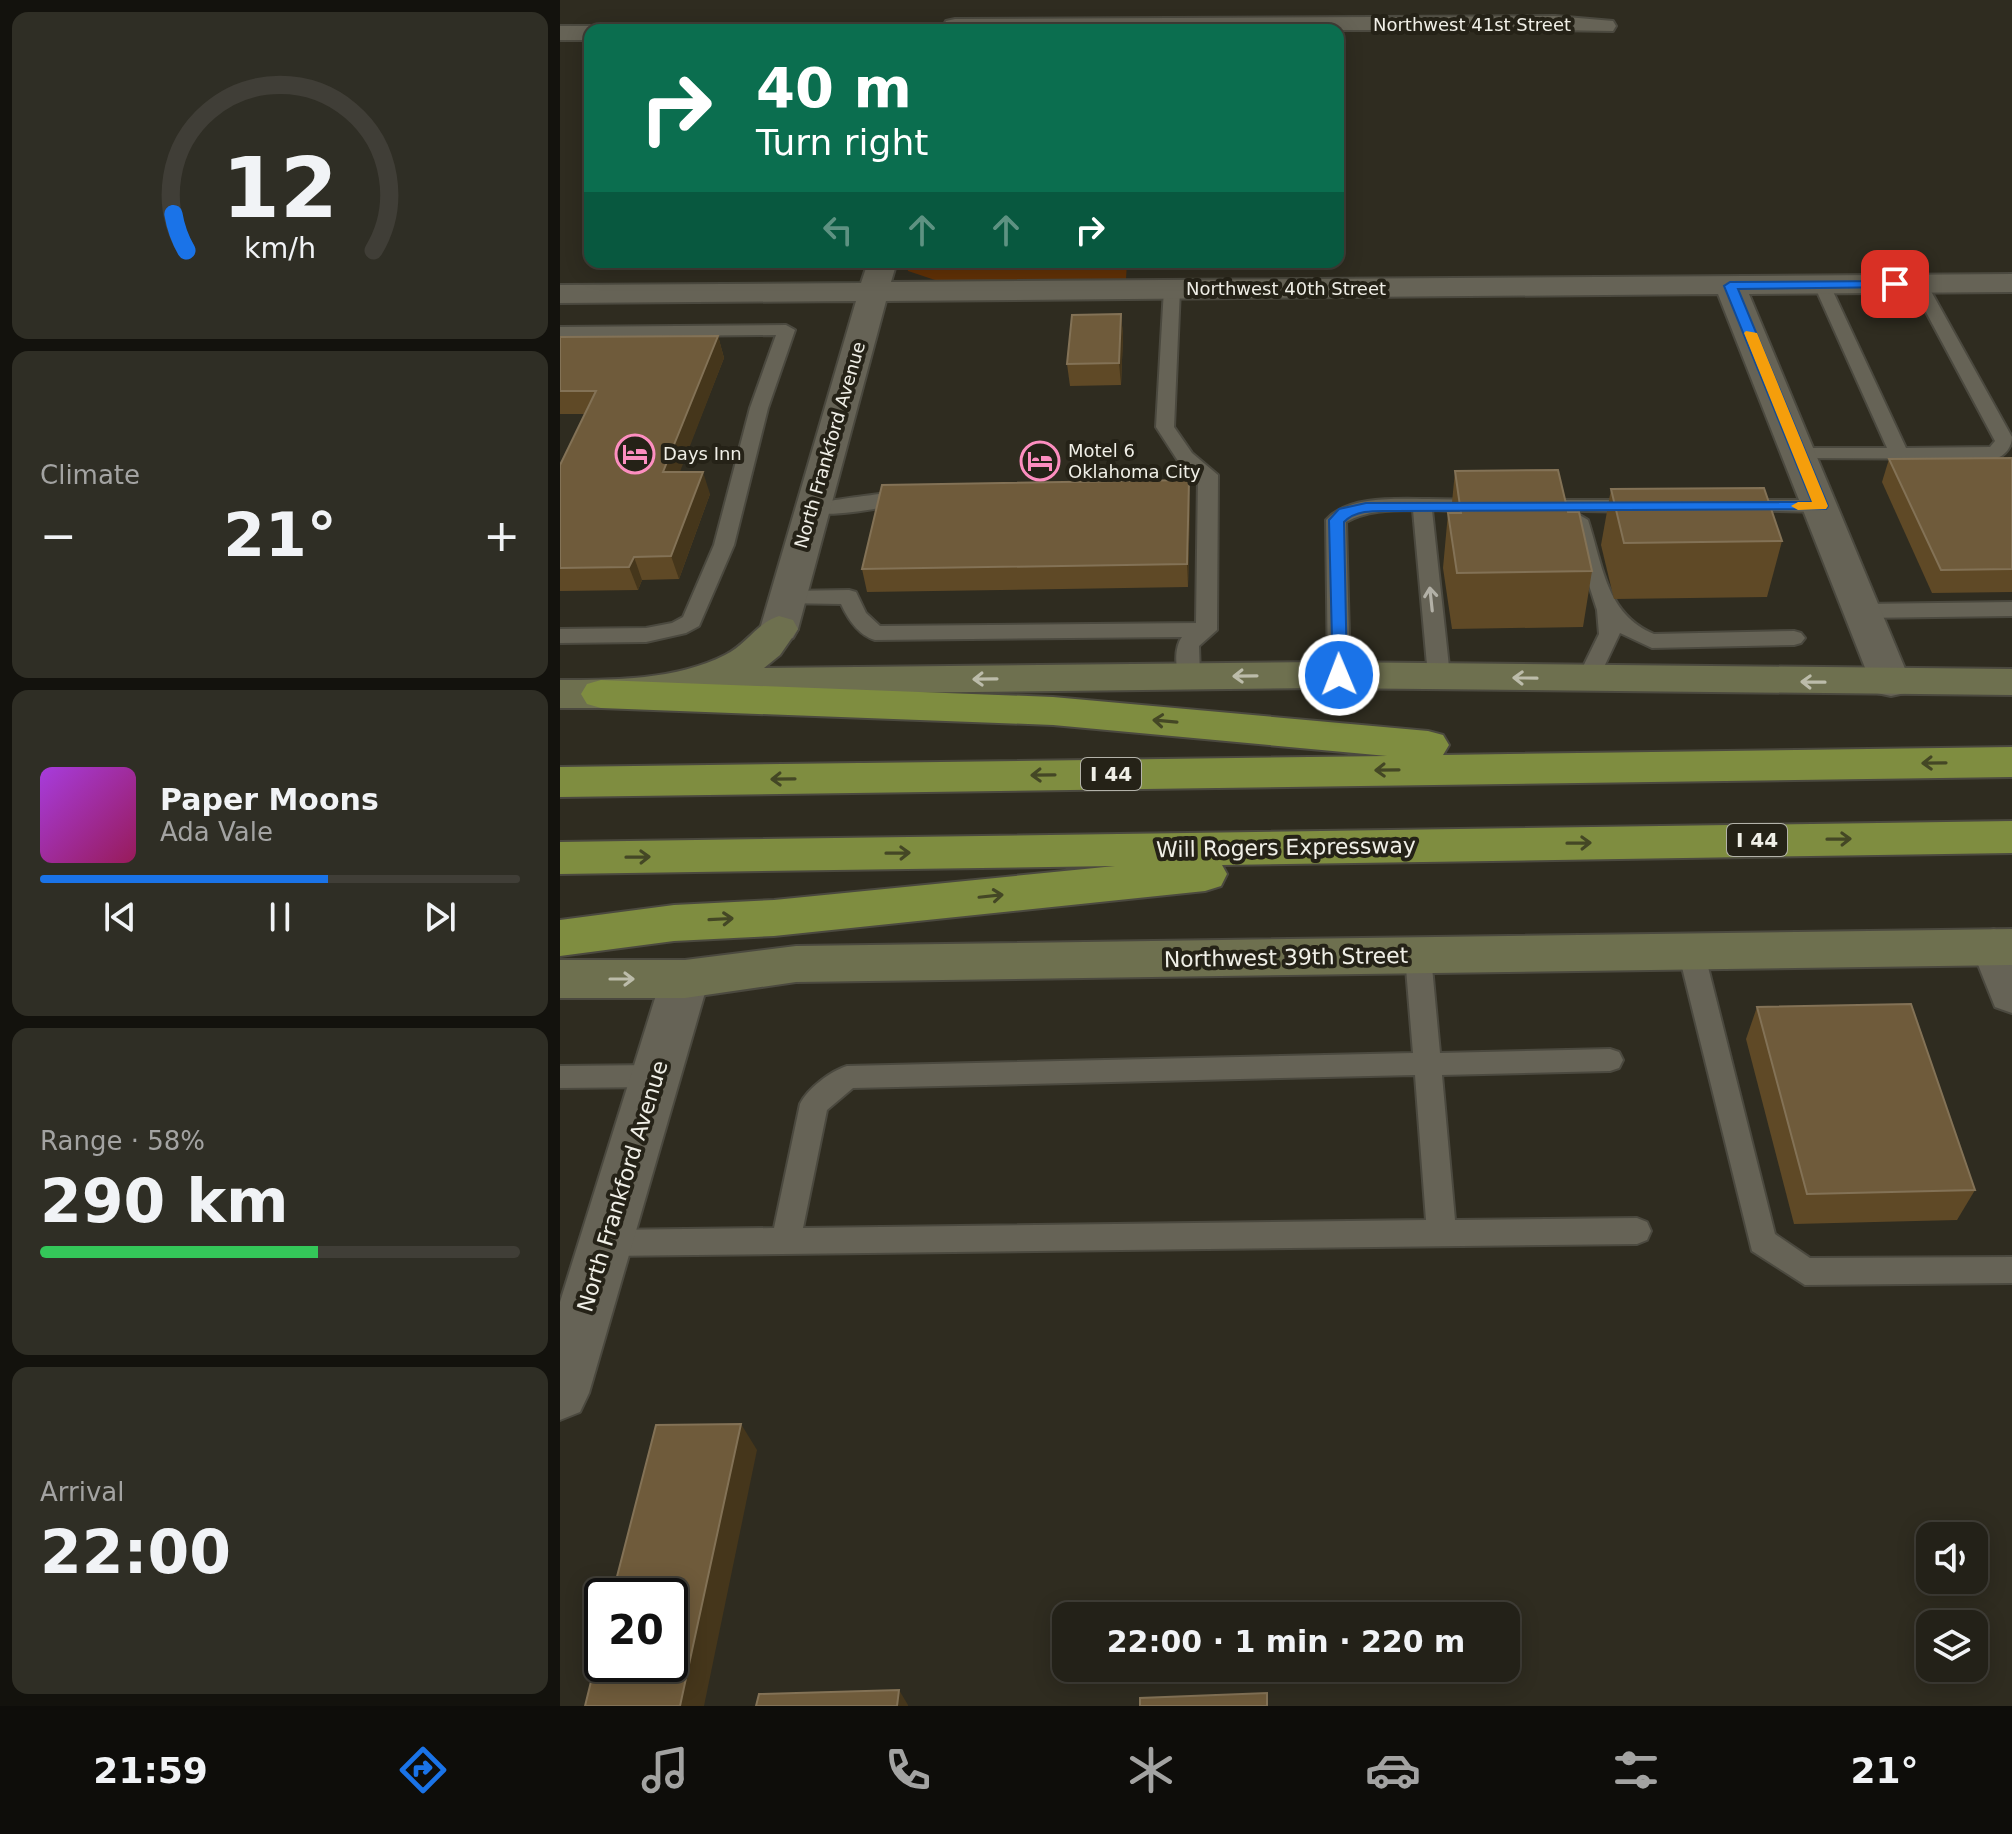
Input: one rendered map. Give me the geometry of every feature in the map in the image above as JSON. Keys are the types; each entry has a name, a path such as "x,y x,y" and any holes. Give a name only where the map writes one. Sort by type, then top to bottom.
{"highway":[{"path":"601,694 1053,711 1661,767"},
{"name":"I 44","path":"560,782 2012,762"},
{"name":"Will Rogers Expressway","path":"560,858 2012,837"},
{"path":"560,938 662,924 774,918 1501,844"}],"main road":[{"path":"695,682 748,660 764,648 784,614"},
{"path":"560,694 601,694 695,682 1189,676 2012,682"},
{"name":"Northwest 39th Street","path":"560,979 685,979 796,964 2003,947"}],"street":[{"path":"955,24 962,0"},
{"name":"Northwest 41st Street","path":"1344,25 1555,23 1604,26"},
{"path":"560,33 584,33"},
{"name":"Northwest 40th Street","path":"560,294 878,277 1172,289 2012,283"},
{"name":"North Frankford Avenue","path":"784,614 878,277"},
{"path":"1730,286 1891,683"},
{"path":"2003,947 2012,994"},
{"name":"North Frankford Avenue","path":"560,1393 568,1336 605,1243 685,979"}],"lane":[{"path":"1800,454 1995,453 2005,441 1919,284"},
{"path":"1822,285 1899,454"},
{"path":"1172,289 1165,427 1185,457 1208,475 1201,489 1206,630"},
{"path":"560,332 786,330 759,408 724,545 692,621 683,628 661,633 560,636"},
{"path":"813,508 861,505 896,497 926,495"},
{"path":"1574,506 1607,610 1608,643 1588,679"},
{"path":"1339,675 1336,520 1345,513 1366,507 1667,506"},
{"path":"1713,506 1821,506"},
{"path":"1422,507 1439,676"},
{"path":"784,614 849,597 857,616 875,633 1206,630"},
{"path":"1862,611 2012,609"},
{"path":"1607,610 1633,633 1652,641 1794,638"},
{"path":"1189,676 1188,643 1206,630"},
{"path":"1701,640 1713,681"},
{"path":"1691,951 1762,1242 1805,1272 2012,1270"},
{"path":"1418,956 1442,1233"},
{"path":"786,1241 814,1104 847,1077 1610,1060"},
{"path":"560,1077 655,1076"},
{"path":"605,1243 1637,1231"}],"shaded area":[{"path":"908,268 1127,268 1126,279 938,281 908,271"}],"building":[{"path":"1121,314 1119,363 1067,364 1072,315"},
{"name":"Days Inn","path":"718,336 663,472 703,472 671,556 634,557 629,567 560,568 560,465 596,391 560,391 560,337"},
{"path":"2012,458 2012,569 1941,570 1889,459"},
{"path":"1558,470 1568,512 1579,512 1592,571 1457,573 1448,513 1461,513 1455,471"},
{"path":"1189,480 1187,564 862,569 882,485"},
{"path":"1764,488 1782,541 1624,543 1611,489"},
{"path":"1911,1004 1975,1190 1807,1194 1757,1007"},
{"path":"741,1424 688,1669 688,1578 617,1578 656,1425"},
{"path":"591,1682 685,1682 680,1706 585,1706"},
{"path":"899,1690 897,1706 756,1706 759,1694"},
{"path":"1267,1693 1267,1706 1140,1706 1140,1698"}],"slow traffic":[{"path":"1750,333 1821,506 1798,506"}],"place":[{"name":"Days Inn","path":"635,454"},
{"name":"Motel 6 Oklahoma City","path":"1040,461"}],"route":[{"path":"1339,675 1336,520 1345,513 1366,507 1821,506 1730,286 1895,284"}]}
